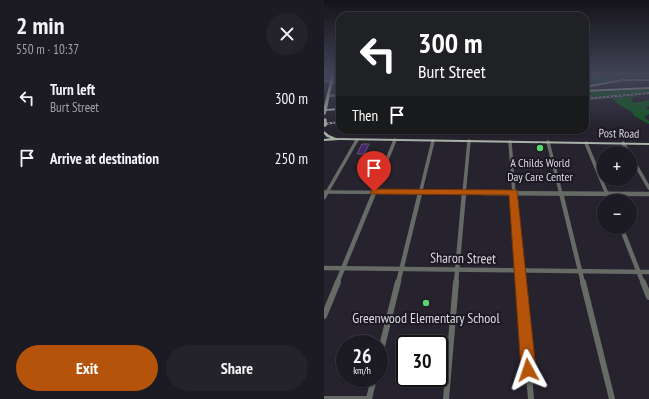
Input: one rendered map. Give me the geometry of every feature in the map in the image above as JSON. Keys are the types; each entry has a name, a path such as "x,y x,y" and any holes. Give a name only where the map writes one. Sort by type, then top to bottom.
{"main road":[{"path":"325,98 324,132 328,136 339,139"},
{"path":"324,110 336,110"},
{"name":"Post Road","path":"324,140 649,144"}],"street":[{"path":"325,98 336,96"},
{"path":"324,196 357,140"},
{"path":"324,316 395,140"},
{"path":"385,335 433,141"},
{"path":"446,399 469,141"},
{"path":"510,142 531,399"},
{"path":"548,142 612,399"},
{"path":"586,143 607,193"},
{"path":"637,167 649,188"},
{"path":"325,192 649,194"},
{"path":"624,234 649,297"},
{"name":"Sharon Street","path":"324,268 649,272"},
{"path":"324,399 368,399 371,387"}],"green space":[{"path":"589,93 591,93 642,93 589,98"},
{"path":"647,95 633,97 631,100 634,103 649,100 649,106 646,107 649,110 649,114 644,117 649,121 649,124 634,116 632,112 618,104 612,98"}],"building":[{"path":"362,144 369,144 364,154 357,154"}],"railway":[{"path":"589,99 649,93"},
{"path":"324,124 336,122"}],"place":[{"name":"A Childs World Day Care Center","path":"540,148"},
{"name":"Greenwood Elementary School","path":"426,303"}],"route":[{"path":"374,192 514,192 528,370"}]}
